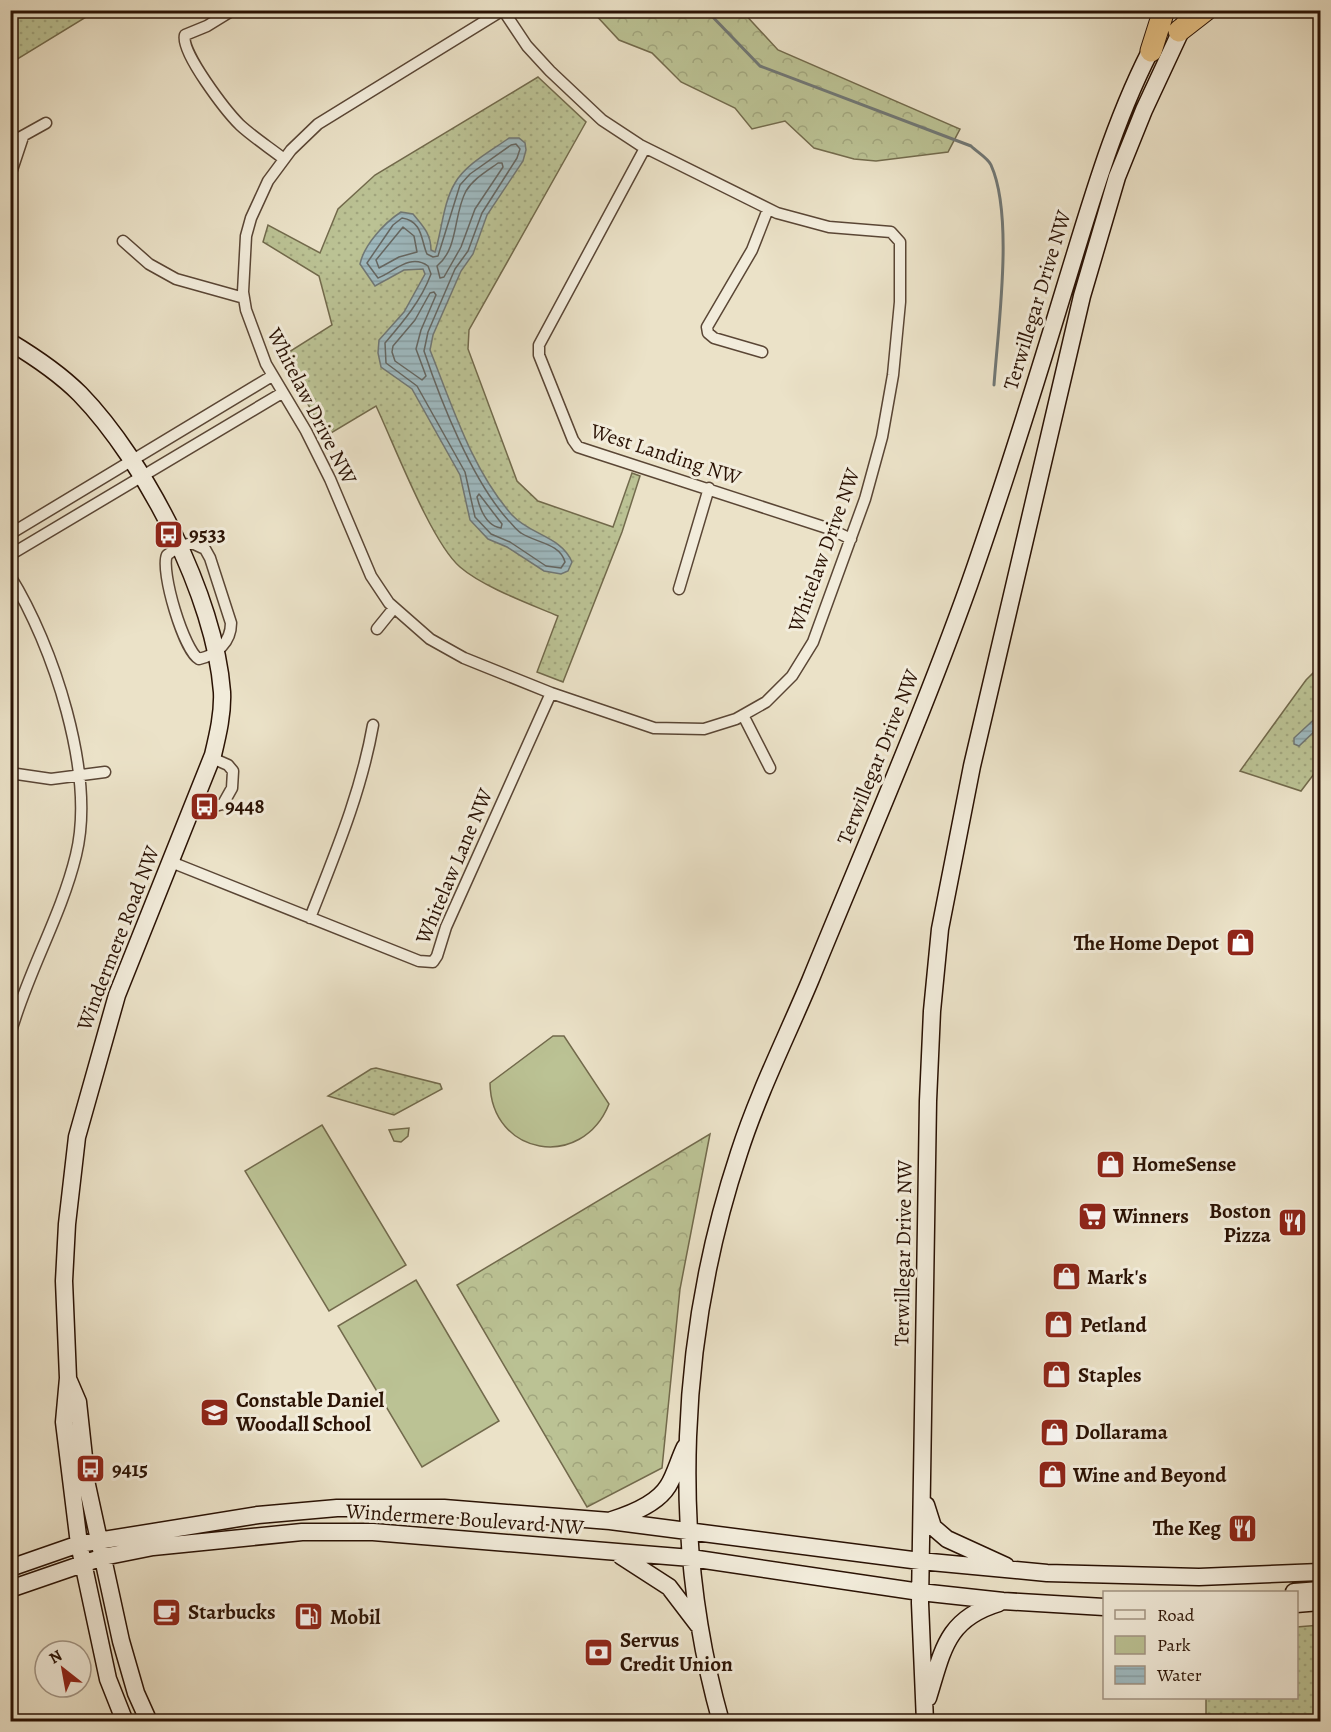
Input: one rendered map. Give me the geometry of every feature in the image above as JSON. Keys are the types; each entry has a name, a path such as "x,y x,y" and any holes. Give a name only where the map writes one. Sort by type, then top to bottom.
{"highway":[{"path":"1151,51 1164,10"},
{"path":"1179,31 1206,10"}],"main road":[{"name":"Terwillegar Drive NW","path":"721,1722 709,1682 699,1627 691,1558 687,1440 698,1332 713,1245 738,1155 939,667 998,498 1099,179 1151,51 1172,10"},
{"name":"Terwillegar Drive NW","path":"924,1716 920,1592 921,1492 932,1011 940,929 953,858 992,682 1097,239 1125,158 1179,31 1192,10"},
{"name":"Windermere Road NW","path":"10,342 33,356 80,394 132,461 180,546 196,584 216,652 222,694 221,719 212,759 117,995 77,1137 65,1261 68,1378 64,1422 79,1544 108,1679 125,1722"},
{"name":"Windermere Road NW","path":"68,1378 78,1402 87,1485 121,1641 136,1693 149,1722"},
{"path":"610,1521 632,1514 668,1486 687,1440"},
{"path":"921,1492 933,1527 947,1539 1014,1570"},
{"name":"Windermere Boulevard NW","path":"10,1568 79,1544 258,1515 337,1508 444,1508 610,1521 920,1561 1014,1570 1137,1576 1260,1576 1320,1572"},
{"name":"Windermere Boulevard NW","path":"10,1589 103,1557 176,1544 302,1532 373,1532 484,1540 617,1554 691,1558 920,1592 1003,1601 1103,1607"},
{"path":"617,1554 669,1587 699,1627"},
{"path":"1298,1593 1320,1590"},
{"path":"924,1716 946,1643 957,1625 979,1609 1003,1601"},
{"path":"1298,1604 1320,1602"}],"street":[{"path":"233,10 207,26 185,35 185,46 221,104 234,119 284,159"},
{"path":"502,10 527,46 602,120 645,148 768,209 752,250 708,327 708,333 714,338 762,352"},
{"name":"Whitelaw Drive NW","path":"502,10 318,124 284,159 268,181 251,218 242,274 244,298 257,345 272,376 306,431 330,479 370,576 394,608 430,639 464,658 551,693 622,719 671,730 704,729 742,715 766,702 792,676 813,642 851,539 882,437 893,375 900,302 900,242 891,232 829,228 768,209"},
{"path":"10,143 46,123"},
{"path":"10,176 23,137"},
{"name":"West Landing NW","path":"645,148 539,345 539,355 573,440 578,447 831,529 851,539"},
{"path":"123,241 149,264 176,279 244,298"},
{"path":"10,534 272,376"},
{"path":"10,555 282,393"},
{"path":"679,589 709,488"},
{"path":"192,543 205,549 220,584 231,623 231,633 216,652 210,657 199,659 188,649 164,571 167,555 180,546 192,543"},
{"path":"10,576 43,636 68,720 80,776 82,816 76,855 17,1009 10,1035"},
{"path":"376,629 394,608"},
{"name":"Whitelaw Lane NW","path":"171,862 418,961 433,962 446,927 551,693"},
{"path":"742,715 770,768"},
{"path":"310,918 349,820 364,772 373,725"},
{"path":"195,801 211,807 223,804 232,788 233,771 228,765 212,759"},
{"path":"10,772 51,779 105,772"}],"green space":[{"path":"28,11 96,11 11,63 11,21"},
{"path":"592,11 742,11 778,50 960,129 948,152 876,161 854,159 814,148 785,121 752,129 735,108 681,82 652,53 619,40"},
{"path":"538,77 586,122 469,330 468,349 517,481 538,501 613,527 632,473 640,476 622,532 563,682 537,672 558,616 481,581 460,567 437,537 425,515 376,406 326,436 281,357 332,325 319,276 263,242 268,225 320,253 338,209 375,175"},
{"path":"1320,666 1320,766 1301,791 1240,771 1306,680"},
{"path":"553,1036 564,1036 609,1104 596,1125 579,1139 560,1146 540,1146 521,1139 505,1126 494,1108 490,1083"},
{"path":"376,1068 440,1084 442,1089 394,1115 328,1096"},
{"path":"322,1125 406,1265 329,1311 245,1171"},
{"path":"409,1128 408,1136 401,1142 394,1141 389,1130"},
{"path":"710,1134 680,1289 662,1468 587,1507 457,1285"},
{"path":"416,1280 499,1421 422,1467 338,1326"},
{"path":"1320,1625 1320,1721 1206,1721 1206,1699 1298,1699 1298,1627"}],"water":[{"path":"509,138 519,138 525,143 523,161 487,215 473,254 461,271 433,335 430,350 464,436 485,478 519,522 561,546 567,553 572,562 568,571 561,574 544,571 507,547 488,539 470,520 460,475 412,389 381,367 378,353 379,340 404,312 425,274 423,269 404,270 375,286 360,264 366,249 376,235 401,212 413,214 426,230 431,250 435,252 445,208 455,183 472,164"},
{"path":"1320,714 1320,726 1299,746 1294,744 1294,738"}],"waterway":[{"path":"706,10 760,66 971,146 990,162 998,187 1003,242 1003,272 994,385"}],"place":[{"name":"9533","path":"168,534"},
{"name":"9448","path":"204,806"},
{"name":"The Home Depot","path":"1240,943"},
{"name":"HomeSense","path":"1111,1164"},
{"name":"Winners","path":"1092,1216"},
{"name":"Boston Pizza","path":"1292,1223"},
{"name":"Mark's","path":"1066,1277"},
{"name":"Petland","path":"1059,1325"},
{"name":"Staples","path":"1057,1375"},
{"name":"Constable Daniel Woodall School","path":"215,1412"},
{"name":"Dollarama","path":"1054,1432"},
{"name":"9415","path":"91,1469"},
{"name":"Wine and Beyond","path":"1052,1475"},
{"name":"The Keg","path":"1242,1528"},
{"name":"Starbucks","path":"167,1612"},
{"name":"Mobil","path":"309,1617"},
{"name":"Servus Credit Union","path":"599,1652"}]}
